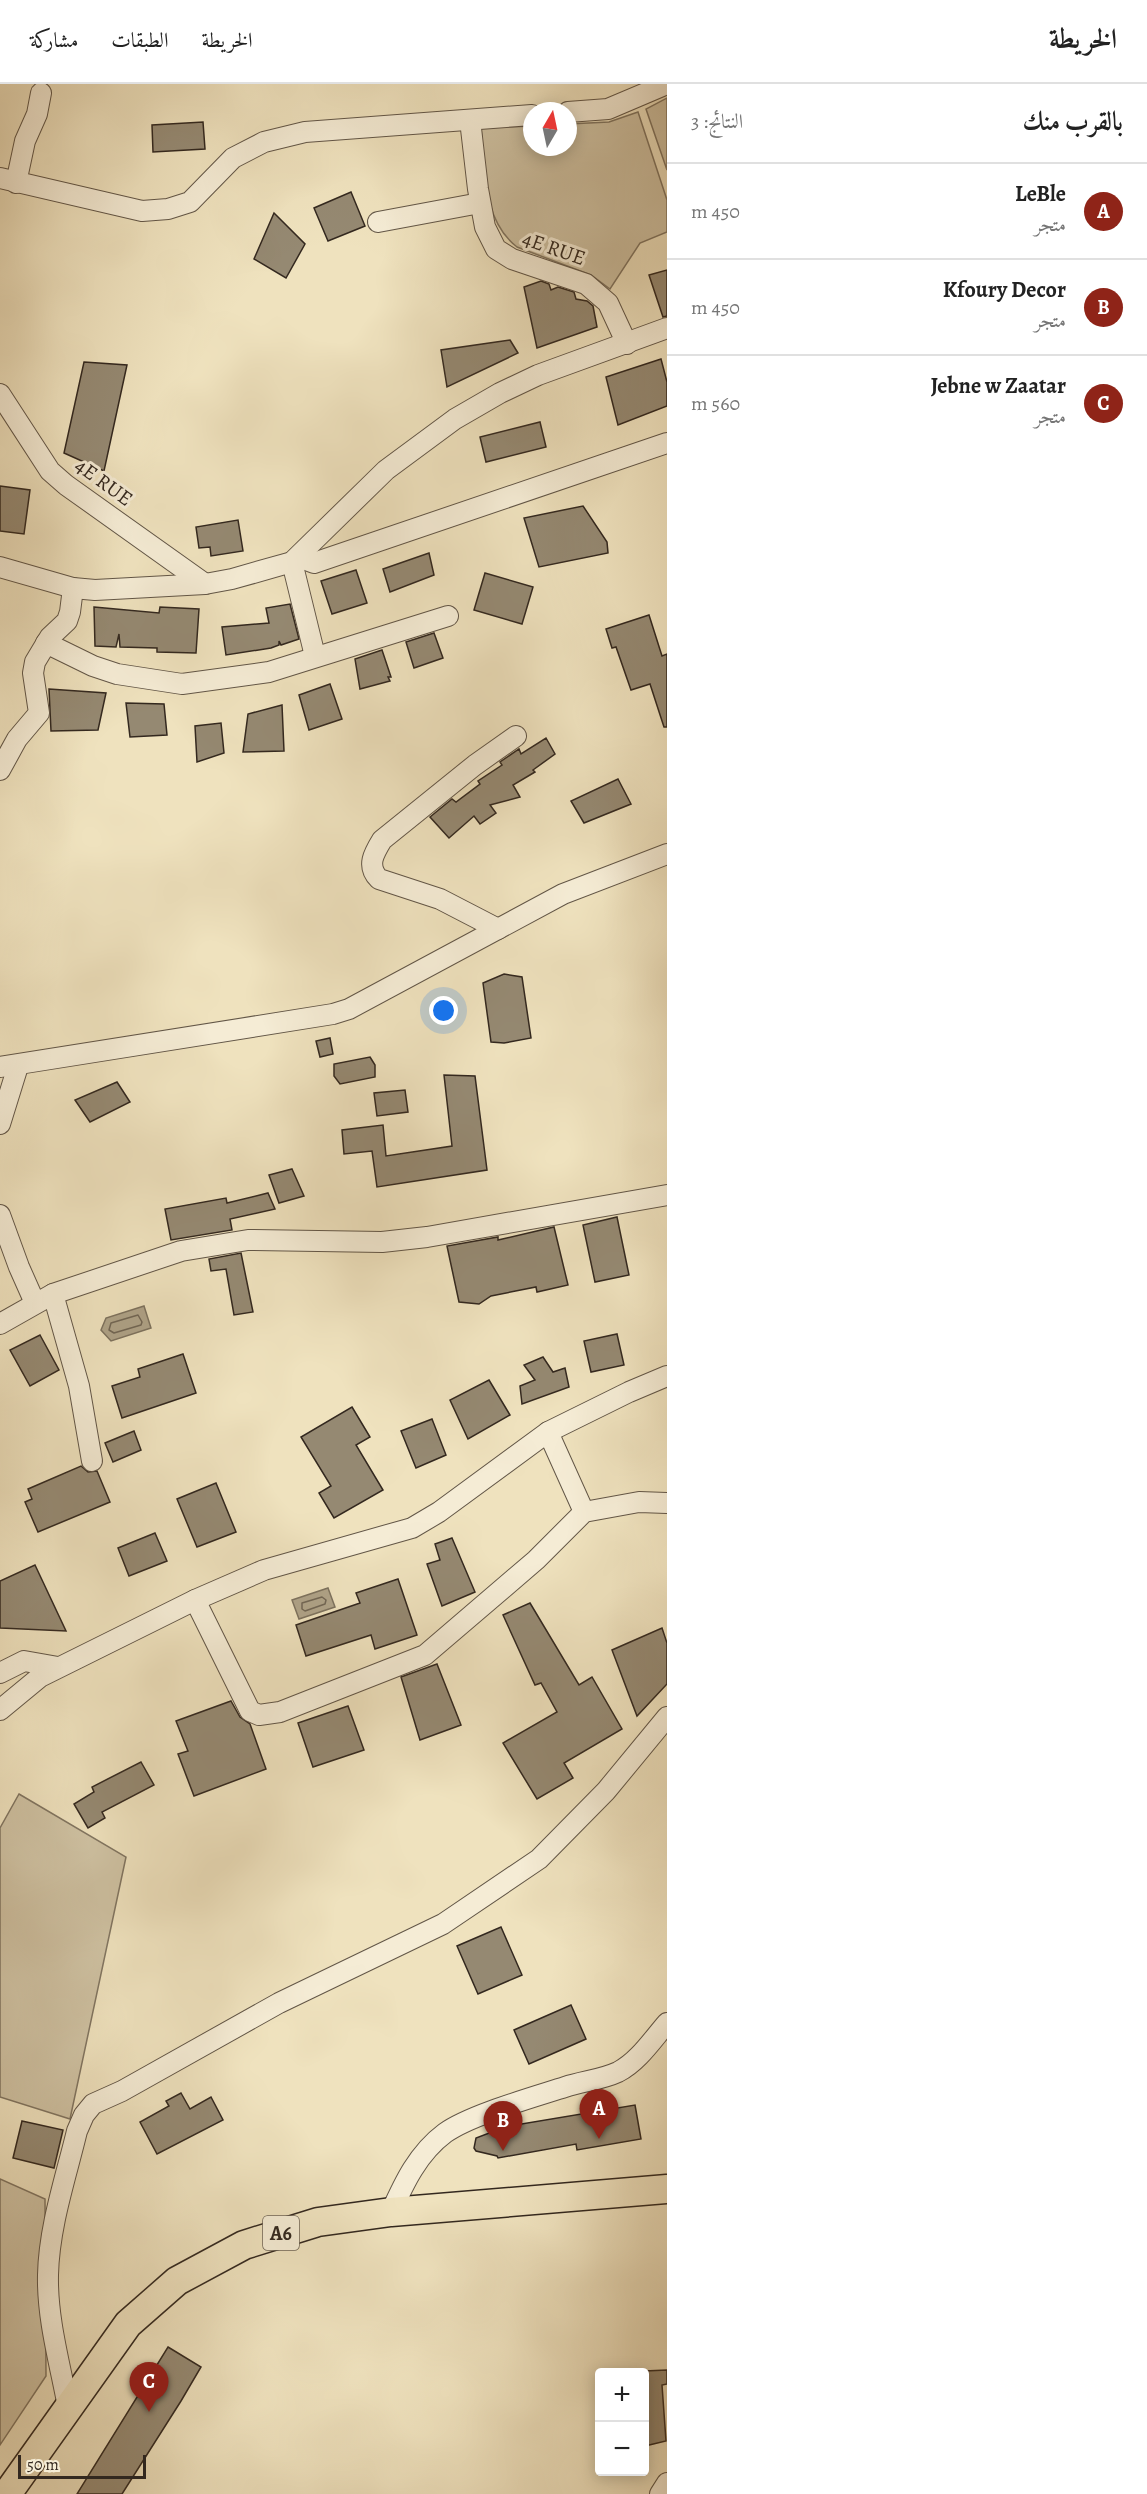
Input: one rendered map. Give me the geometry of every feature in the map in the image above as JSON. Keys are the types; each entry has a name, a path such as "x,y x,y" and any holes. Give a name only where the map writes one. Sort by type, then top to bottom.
{"highway":[{"name":"A6","path":"7,2494 128,2324 177,2280 244,2245 318,2222 391,2212 667,2189"}],"street":[{"path":"577,111 608,109 628,92 667,84"},
{"path":"41,93 37,114 8,181 142,211 168,209 190,202 233,158 264,142 305,132 523,116"},
{"name":"4E RUE","path":"470,120 485,227 496,249 513,259 586,284 608,303 627,344"},
{"path":"378,222 480,202"},
{"path":"295,560 386,470 455,419 500,393 538,375 667,328"},
{"name":"4E RUE","path":"0,394 50,471 205,584"},
{"path":"0,567 73,588 115,589 205,584 232,579 295,560 314,562 667,444"},
{"path":"295,560 315,656"},
{"path":"1,766 17,739 39,713 33,673 35,662 46,643 67,621 73,588"},
{"path":"46,643 93,666 117,674 182,684 269,672 448,616"},
{"path":"498,929 440,899 379,879 374,873 372,857 382,840 516,736"},
{"path":"0,1124 9,1067 341,1011 362,1003 563,894 667,854"},
{"path":"0,1324 53,1293 122,1269 192,1249 248,1240 382,1242 427,1238 667,1195"},
{"path":"0,1215 35,1303"},
{"path":"53,1293 79,1386 92,1461"},
{"path":"0,1710 40,1677 195,1600 264,1570 412,1528 439,1512 548,1432 667,1376"},
{"path":"548,1432 584,1512"},
{"path":"195,1600 250,1711 259,1714 280,1712 425,1655 536,1560 584,1512 639,1502 667,1503"},
{"path":"0,1673 24,1660 58,1667"},
{"path":"68,2407 51,2321 48,2274 52,2235 77,2131 84,2115 93,2104 122,2091 279,2003 443,1924 539,1859 606,1791 667,1717"},
{"path":"391,2212 406,2178 429,2148 446,2132 514,2104 620,2071 643,2052 667,2023"},
{"path":"660,2494 667,2483"}],"shaded area":[{"path":"667,98 667,170 646,109"},
{"path":"638,112 667,200 667,232 640,243 610,289 591,275 517,247 506,236 497,223 487,193 481,128 523,126 523,156 577,156 577,124 609,122"},
{"path":"19,1794 126,1857 70,2119 0,2097 0,1828"},
{"path":"0,2179 45,2199 46,2376 0,2445"}],"water":[{"path":"144,1306 151,1328 111,1341 101,1330 106,1318"},
{"path":"328,1588 335,1607 299,1619 292,1600"}],"building":[{"path":"203,122 205,149 153,152 152,125"},
{"path":"351,192 365,226 328,241 314,208"},
{"path":"274,213 305,244 286,278 254,259"},
{"path":"667,270 667,316 663,317 649,275"},
{"path":"541,281 549,284 551,290 558,287 574,292 576,299 587,301 593,306 597,327 537,348 524,287"},
{"path":"510,340 518,353 447,387 441,350"},
{"path":"661,359 667,382 667,406 618,425 606,377"},
{"path":"84,362 127,365 104,471 64,453"},
{"path":"540,422 546,447 486,462 480,437"},
{"path":"0,486 30,490 24,534 0,531"},
{"path":"583,506 607,542 608,553 539,567 524,518"},
{"path":"238,520 243,551 211,556 210,547 199,548 196,527"},
{"path":"429,553 434,575 390,592 383,569"},
{"path":"356,570 367,603 332,614 321,581"},
{"path":"485,573 533,587 522,624 474,610"},
{"path":"290,604 299,639 281,645 279,641 279,645 271,648 226,655 222,627 269,623 266,608"},
{"path":"94,607 159,613 160,607 199,609 196,653 157,652 157,648 120,647 119,634 116,647 95,646"},
{"path":"649,615 662,656 667,654 667,727 664,727 650,684 631,690 616,647 612,648 606,629"},
{"path":"434,633 443,658 414,668 406,642"},
{"path":"382,650 391,677 388,677 390,681 360,689 355,659"},
{"path":"330,684 342,719 309,730 299,695"},
{"path":"49,689 106,693 98,730 51,731"},
{"path":"126,703 164,704 167,735 130,737"},
{"path":"282,705 284,751 243,752 248,714"},
{"path":"221,723 224,753 197,762 195,726"},
{"path":"546,738 555,754 533,770 535,772 513,785 520,797 490,805 496,813 480,824 474,816 449,838 430,817 452,799 456,802 480,784 478,781 502,765 500,762 519,749 521,754"},
{"path":"618,779 631,804 584,823 571,801"},
{"path":"504,974 522,977 531,1038 504,1043 491,1042 483,983"},
{"path":"330,1038 333,1054 320,1057 316,1041"},
{"path":"370,1057 375,1065 375,1077 340,1084 334,1076 334,1064"},
{"path":"444,1075 475,1076 487,1170 377,1187 372,1151 344,1154 342,1130 383,1125 386,1156 452,1146"},
{"path":"117,1082 130,1102 90,1122 75,1100"},
{"path":"405,1090 408,1112 377,1116 374,1093"},
{"path":"292,1169 304,1196 279,1203 269,1175"},
{"path":"268,1193 275,1209 230,1219 232,1230 171,1240 165,1209 226,1198 227,1203"},
{"path":"617,1217 629,1275 595,1282 583,1225"},
{"path":"554,1227 568,1285 537,1292 536,1287 491,1296 479,1304 459,1302 447,1246 498,1237 498,1240"},
{"path":"241,1253 253,1312 234,1315 226,1269 211,1271 209,1259"},
{"path":"617,1334 624,1365 591,1372 584,1341"},
{"path":"40,1335 59,1370 30,1386 10,1350"},
{"path":"183,1354 196,1393 122,1418 112,1386 140,1377 138,1369"},
{"path":"543,1357 553,1372 565,1368 569,1387 522,1404 520,1386 535,1380 524,1365"},
{"path":"489,1380 510,1415 468,1439 450,1400"},
{"path":"352,1407 370,1437 356,1445 383,1490 334,1518 319,1493 331,1486 301,1437"},
{"path":"432,1419 446,1455 416,1468 401,1431"},
{"path":"134,1431 141,1450 113,1462 105,1443"},
{"path":"81,1466 88,1472 97,1471 110,1502 38,1532 25,1502 32,1499 28,1489"},
{"path":"216,1483 236,1532 197,1547 177,1499"},
{"path":"155,1533 167,1561 129,1576 118,1548"},
{"path":"452,1538 475,1592 442,1606 427,1564 440,1560 435,1544"},
{"path":"35,1565 66,1631 0,1628 0,1581"},
{"path":"398,1579 417,1635 375,1649 371,1635 306,1656 296,1625 360,1603 356,1593"},
{"path":"530,1603 579,1685 592,1677 622,1729 564,1763 573,1778 537,1799 503,1743 557,1712 541,1683 535,1685 503,1615"},
{"path":"662,1628 667,1643 667,1684 637,1716 612,1650"},
{"path":"437,1664 461,1725 420,1740 401,1677"},
{"path":"231,1701 240,1717 250,1724 266,1769 194,1796 178,1754 188,1751 176,1721"},
{"path":"348,1706 364,1750 313,1767 298,1723"},
{"path":"141,1762 154,1785 102,1812 105,1818 88,1828 74,1804 94,1792 92,1787"},
{"path":"501,1927 522,1975 478,1994 457,1946"},
{"path":"571,2005 586,2039 529,2064 514,2030"},
{"path":"181,2093 190,2109 211,2097 223,2120 157,2154 140,2122 169,2106 166,2101"},
{"path":"635,2105 641,2139 577,2150 576,2144 498,2158 476,2151 474,2148 476,2138 492,2132 492,2129"},
{"path":"22,2121 63,2130 54,2168 13,2158"},
{"path":"168,2347 201,2367 181,2401 122,2494 77,2494"},
{"path":"667,2370 667,2384 662,2385 666,2441 649,2445 649,2422 649,2371"}],"place":[{"name":"LeBle","path":"599,2139"},
{"name":"Kfoury Decor","path":"503,2151"},
{"name":"Jebne w Zaatar","path":"149,2412"}]}
